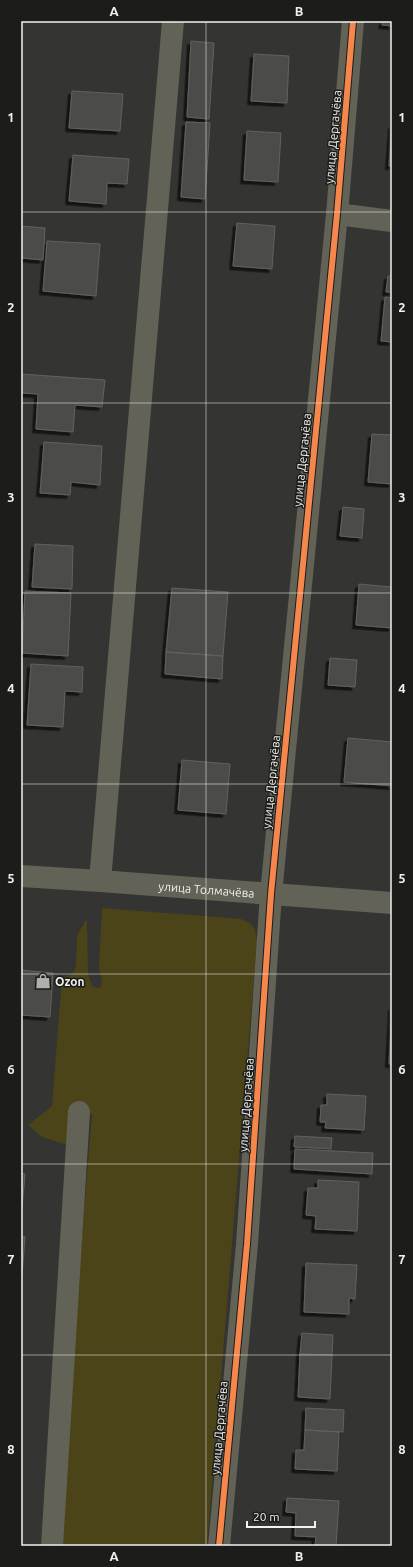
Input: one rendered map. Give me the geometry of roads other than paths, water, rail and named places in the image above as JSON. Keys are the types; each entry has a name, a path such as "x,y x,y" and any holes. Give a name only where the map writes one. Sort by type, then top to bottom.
{"street":[{"path":"100,881 173,21"},
{"name":"улица Дергачёва","path":"219,1546 247,1244 271,894 337,214 353,21"},
{"path":"337,214 392,221"},
{"name":"улица Толмачёва","path":"21,876 392,903"},
{"path":"52,1546 79,1112"}],"place":[{"name":"Ozon","path":"43,981"}]}
